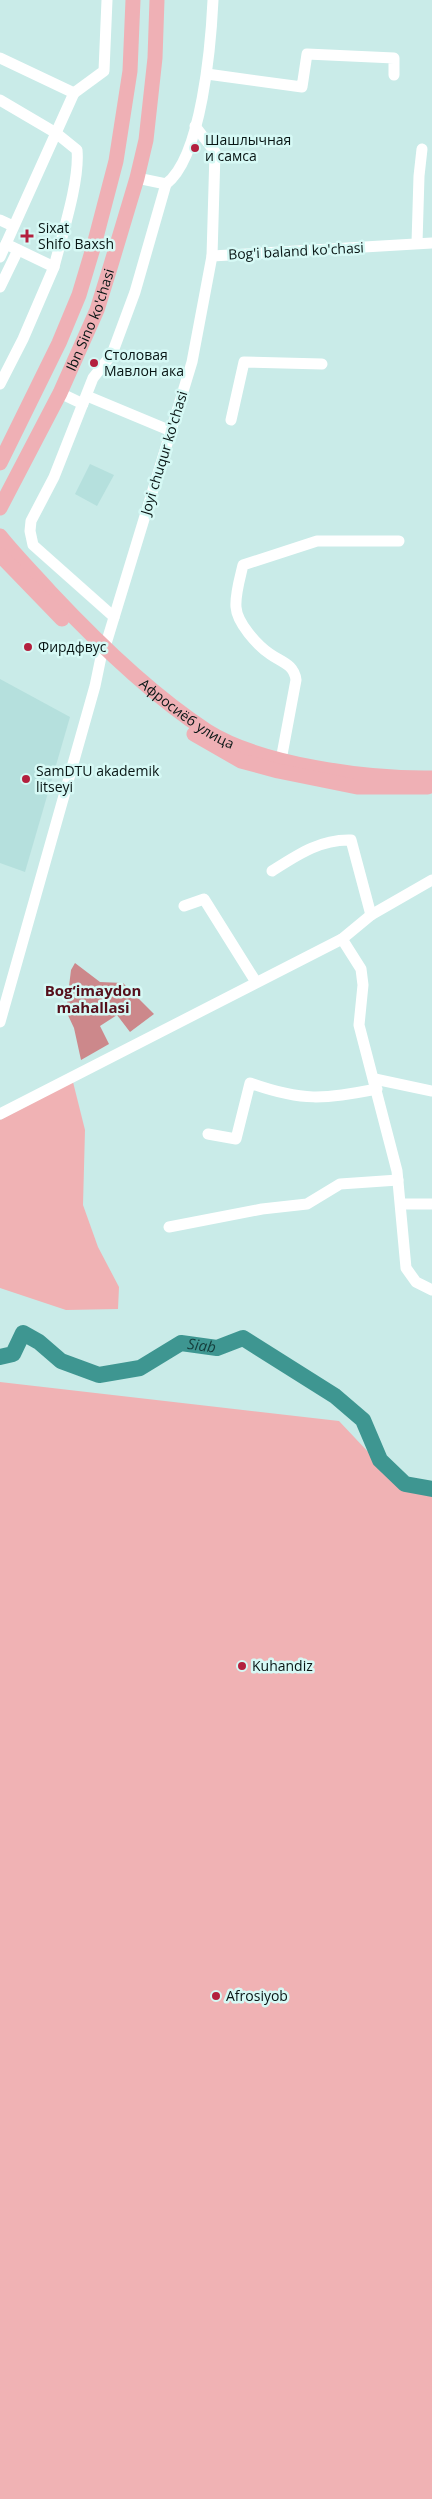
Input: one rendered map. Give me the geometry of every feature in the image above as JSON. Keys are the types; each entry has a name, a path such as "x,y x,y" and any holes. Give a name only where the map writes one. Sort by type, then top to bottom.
{"main road":[{"name":"Ibn Sino ko'chasi","path":"0,463 59,343 79,295 94,245 116,161 130,71 133,0"},
{"name":"Ibn Sino ko'chasi","path":"0,508 60,393 97,310 137,178 146,140 154,67 157,0"},
{"name":"Афросиёб улица","path":"0,536 142,693 201,739 241,761 278,771 357,787 432,787"},
{"name":"Афросиёб улица","path":"0,555 103,652 208,732 246,749 282,760 360,773 432,778"}],"street":[{"path":"0,257 74,93 104,71 107,0"},
{"path":"114,617 33,545 30,531 31,521 54,477 93,378 112,354 135,292 166,184 174,178 180,168 195,126 210,58 213,0"},
{"path":"206,74 302,86 307,54 394,58 394,75"},
{"path":"0,58 74,93"},
{"path":"0,100 56,133 77,150 78,159 54,267 0,384"},
{"name":"Bog'i baland ko'chasi","path":"195,126 216,152 212,256 432,242"},
{"path":"417,243 418,191 422,149"},
{"path":"137,178 166,184"},
{"path":"0,220 13,226"},
{"path":"6,244 54,267"},
{"path":"0,287 18,250"},
{"name":"Joyi chuqur ko'chasi","path":"0,1022 103,652 192,362 212,256"},
{"path":"231,420 244,362 322,364"},
{"path":"60,393 171,430"},
{"path":"282,760 296,680 295,673 290,666 261,647 238,617 236,606 243,565 316,541 399,541"},
{"path":"272,871 312,846 340,840 351,840 371,915"},
{"path":"0,1114 342,939 371,915 432,880"},
{"path":"184,906 204,899 256,982"},
{"path":"342,939 361,969 363,985 359,1025 376,1084 398,1180 406,1268 416,1282 432,1290"},
{"path":"208,1134 236,1139 250,1083 276,1093 305,1098 333,1098 376,1084 432,1091"},
{"path":"169,1227 262,1209 307,1204 340,1184 398,1180"},
{"path":"401,1204 432,1204"}],"shaded area":[{"path":"90,464 114,475 97,506 75,494"},
{"name":"SamDTU akademik litseyi","path":"0,679 70,717 25,872 0,863"},
{"path":"75,963 100,982 123,983 154,1014 130,1032 117,1015 100,1026 109,1044 81,1060 74,1028 66,1011 71,970"},
{"path":"73,1082 85,1130 83,1205 98,1247 119,1287 118,1309 66,1310 0,1288 0,1120"},
{"name":"Afrosiyob","path":"0,1382 339,1421 404,1490 432,1492 432,2499 0,2499"}],"waterway":[{"name":"Siab","path":"0,1357 13,1354 23,1333 39,1342 61,1361 99,1375 140,1368 181,1343 217,1348 243,1338 335,1396 363,1420 380,1460 405,1484 432,1489"}],"place":[{"name":"Шашлычная и самса","path":"195,148"},
{"name":"Sixat Shifo Baxsh","path":"27,236"},
{"name":"Столовая Мавлон ака","path":"94,363"},
{"name":"Фирдфвус","path":"28,647"},
{"name":"SamDTU akademik litseyi","path":"26,779"},
{"name":"Kuhandiz","path":"242,1666"},
{"name":"Afrosiyob","path":"216,1996"}],"district":[{"name":"Bog‘imaydon mahallasi","path":"93,1000"}]}
